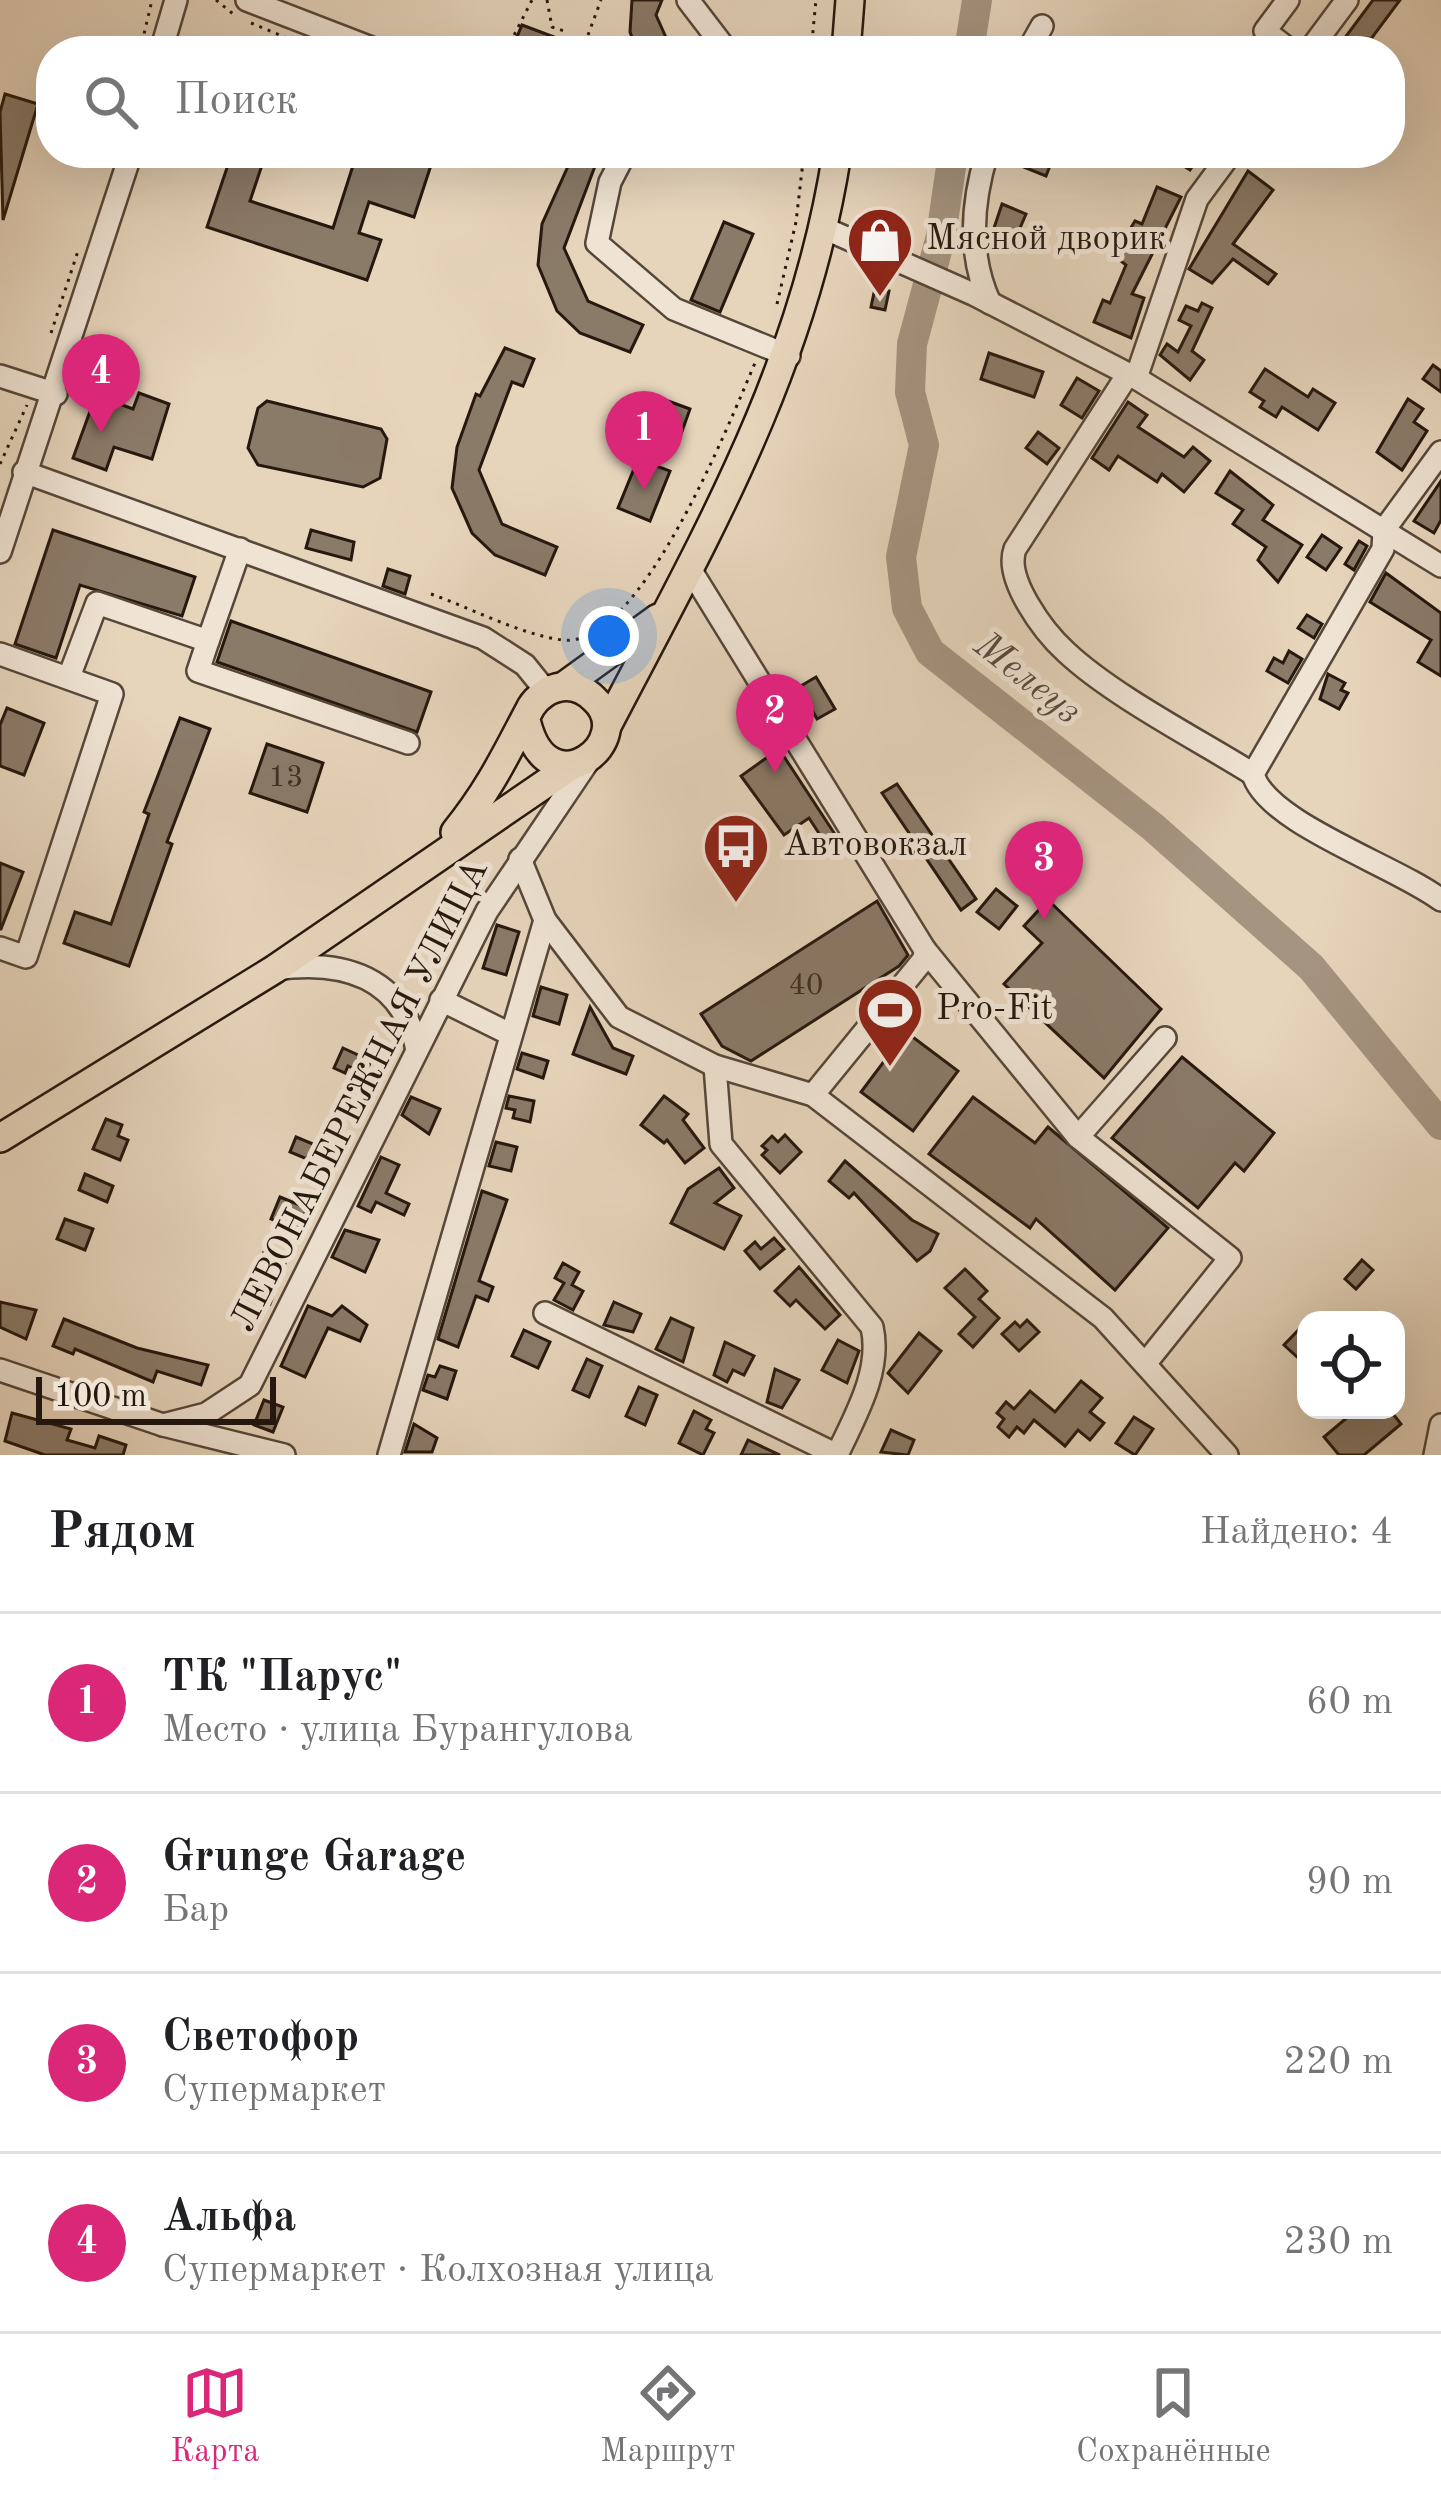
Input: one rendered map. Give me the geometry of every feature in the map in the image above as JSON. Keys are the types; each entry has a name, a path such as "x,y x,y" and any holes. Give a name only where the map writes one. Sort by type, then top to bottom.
{"main road":[{"path":"847,36 850,0"},
{"path":"0,1138 274,970 436,854 602,746 607,726 691,569 826,229 835,168"},
{"path":"436,854 493,785 532,706 667,612"},
{"path":"555,688 584,690 601,705 607,726"},
{"path":"527,724 533,747 549,762 580,763"}],"street":[{"path":"165,36 176,0"},
{"path":"247,0 340,36"},
{"path":"688,0 716,36"},
{"path":"1271,36 1264,31 1288,0"},
{"path":"1320,36 1347,0"},
{"path":"1036,36 1042,26"},
{"path":"0,552 45,390 126,168"},
{"path":"617,168 597,243 674,308 776,351"},
{"path":"981,299 975,210 984,168"},
{"path":"1220,168 1196,199 1132,376 1015,549 1011,559 1016,581 1065,652 1252,774 1256,788 1297,820 1391,866 1441,900"},
{"path":"826,229 981,299 1132,376 1441,566"},
{"path":"0,376 45,390"},
{"path":"1252,774 1383,549 1384,530 1441,452"},
{"path":"24,472 483,638 555,688"},
{"path":"240,549 198,671 408,743"},
{"path":"691,569 925,950 1078,1137 1230,1258 1144,1364"},
{"path":"69,677 98,603 208,641"},
{"path":"0,654 112,694 26,957 0,948"},
{"name":"ЛЕВОНАБЕРЕЖНАЯ УЛИЦА","path":"163,1425 206,1414 250,1385 441,1000 580,763"},
{"path":"520,859 545,920 619,1017 715,1066 813,1096 1102,1318 1227,1455"},
{"path":"389,1455 545,920"},
{"path":"813,1096 924,959 925,950"},
{"path":"274,970 326,966 377,984 411,1020 417,1050"},
{"path":"441,1000 510,1034"},
{"path":"1078,1137 1165,1038"},
{"path":"545,1313 837,1455 863,1399 876,1346 872,1327 721,1144 715,1066"},
{"path":"0,1370 163,1425 284,1455"},
{"path":"1435,1455 1441,1425"}],"path":[{"path":"144,36 152,0"},
{"path":"514,36 532,0"},
{"path":"547,0 552,27 566,36"},
{"path":"580,36 602,0"},
{"path":"812,36 816,0"},
{"path":"776,308 796,222 802,168"},
{"path":"46,347 81,241"},
{"path":"430,594 562,640 602,630 654,567 776,351"},
{"path":"0,464 45,390"}],"building":[{"path":"632,0 662,0 656,15 665,36 631,36"},
{"path":"1373,0 1400,0 1373,36 1346,36"},
{"path":"522,25 551,36 517,36"},
{"path":"5,94 36,103 3,220 0,112"},
{"path":"227,168 261,168 250,201 333,228 352,168 430,168 414,217 369,202 359,233 381,240 367,280 207,227"},
{"path":"567,168 594,168 564,248 588,301 643,325 630,352 580,333 557,311 538,265 542,224"},
{"path":"1026,168 1049,168 1046,176"},
{"path":"1248,171 1273,190 1233,244 1276,274 1268,284 1233,259 1212,283 1189,269"},
{"path":"1157,187 1181,197 1132,294 1144,298 1131,338 1094,322 1103,300 1110,303 1126,265 1117,258 1123,241 1135,221 1142,224"},
{"path":"1002,204 1026,214 1011,249 990,240"},
{"path":"724,222 753,234 720,312 691,300"},
{"name":"Мясной дворик","path":"875,288 889,291 885,310 871,307"},
{"path":"1202,303 1212,308 1192,351 1204,360 1190,380 1160,355 1167,344 1178,352 1191,326 1179,320 1186,306 1198,311"},
{"path":"505,348 534,359 523,386 512,382 479,470 502,524 557,547 545,575 495,555 472,533 452,488 457,447 476,394 480,396"},
{"path":"989,353 1043,372 1034,397 981,379"},
{"path":"1433,365 1441,371 1441,392 1423,379"},
{"path":"1265,369 1308,397 1313,389 1335,403 1318,430 1282,407 1276,417 1260,407 1264,401 1250,392"},
{"path":"1077,378 1099,391 1082,418 1061,405"},
{"path":"139,393 169,404 152,459 114,447 106,470 73,458 96,395 133,409"},
{"path":"657,397 690,409 676,448 643,436"},
{"path":"1408,399 1423,409 1414,422 1427,431 1402,470 1377,452"},
{"path":"267,401 381,429 387,439 380,478 363,487 258,465 248,448 258,408"},
{"path":"1128,402 1147,415 1138,427 1184,457 1193,447 1210,461 1184,492 1162,474 1157,482 1118,456 1109,470 1092,458"},
{"path":"1038,432 1059,448 1047,464 1026,448"},
{"path":"638,459 670,471 650,521 618,508"},
{"path":"1230,471 1273,505 1263,520 1302,545 1278,582 1258,560 1266,547 1233,524 1243,510 1216,493"},
{"path":"1441,481 1441,520 1434,533 1414,521"},
{"path":"53,530 195,577 182,616 80,585 56,658 15,644"},
{"path":"311,530 354,542 351,560 306,548"},
{"path":"1322,535 1341,548 1326,570 1307,557"},
{"path":"1359,541 1367,546 1354,570 1345,564"},
{"path":"388,569 410,576 405,594 383,586"},
{"path":"1386,573 1441,613 1441,676 1418,662 1431,640 1370,602"},
{"path":"1307,615 1322,624 1314,638 1298,628"},
{"path":"231,621 431,692 417,732 217,662"},
{"path":"1289,651 1302,659 1288,683 1267,671 1274,658 1283,663"},
{"path":"1328,674 1345,683 1341,690 1348,693 1339,709 1320,699"},
{"path":"816,677 835,709 817,719 799,687"},
{"path":"7,708 44,723 24,775 0,766 0,725"},
{"path":"180,718 210,729 167,842 172,844 129,966 64,943 75,912 111,924 149,814 144,812"},
{"path":"267,744 323,763 307,812 250,793"},
{"path":"779,749 842,845 831,852 809,818 784,835 741,776"},
{"path":"897,784 976,899 961,910 882,793"},
{"path":"0,863 23,872 1,929 0,929"},
{"path":"996,889 1017,906 999,929 977,912"},
{"path":"1048,900 1161,1009 1104,1078 1004,984 1042,943 1024,926"},
{"path":"877,901 908,955 899,966 751,1061 722,1046 701,1014"},
{"path":"497,925 519,932 506,975 483,968"},
{"path":"541,987 567,995 559,1024 533,1016"},
{"path":"590,1007 613,1048 633,1056 626,1074 573,1054"},
{"path":"906,1032 958,1071 913,1131 861,1092"},
{"path":"343,1048 371,1061 365,1074 348,1066 345,1073 334,1068"},
{"path":"522,1053 548,1061 543,1078 517,1069"},
{"path":"1182,1057 1274,1133 1244,1171 1235,1163 1198,1208 1112,1138"},
{"path":"509,1096 534,1101 530,1122 513,1118 515,1110 506,1108"},
{"path":"664,1096 688,1114 683,1120 704,1148 685,1163 667,1140 664,1143 641,1125"},
{"path":"411,1097 440,1109 429,1134 402,1115"},
{"path":"973,1097 1035,1143 1048,1127 1168,1228 1115,1290 1036,1219 1030,1228 929,1154"},
{"path":"106,1119 122,1125 118,1136 128,1140 120,1160 93,1149"},
{"path":"785,1135 801,1152 780,1173 762,1155 767,1150 762,1146 772,1136 778,1142"},
{"path":"296,1137 330,1151 324,1166 290,1152"},
{"path":"496,1142 517,1147 511,1171 489,1166"},
{"path":"381,1157 399,1165 386,1193 409,1204 404,1215 376,1202 371,1212 358,1206"},
{"path":"845,1161 912,1220 938,1234 930,1251 917,1261 854,1193 849,1198 829,1181"},
{"path":"719,1168 734,1188 715,1203 741,1216 724,1249 671,1223 688,1189"},
{"path":"85,1174 113,1186 107,1202 79,1190"},
{"path":"482,1191 507,1200 479,1281 493,1287 488,1301 476,1296 458,1347 438,1339"},
{"path":"280,1197 307,1208 298,1230 271,1219"},
{"path":"65,1219 93,1229 85,1250 57,1239"},
{"path":"345,1230 379,1240 365,1272 332,1257"},
{"path":"774,1238 784,1249 760,1269 745,1251 755,1242 761,1249"},
{"path":"266,1246 288,1255 270,1304 249,1295"},
{"path":"1362,1260 1373,1270 1356,1289 1345,1279"},
{"path":"563,1263 579,1272 572,1285 583,1291 573,1310 554,1300 564,1283 555,1278"},
{"path":"799,1267 840,1315 825,1329 796,1300 790,1306 775,1291"},
{"path":"965,1269 987,1291 979,1299 999,1318 973,1347 959,1334 975,1317 945,1288"},
{"path":"0,1302 36,1310 26,1339 0,1327"},
{"path":"614,1302 641,1314 633,1332 604,1325"},
{"path":"308,1306 332,1316 342,1306 367,1325 360,1341 328,1328 305,1377 281,1366"},
{"path":"671,1318 693,1328 683,1362 656,1349"},
{"path":"64,1319 137,1348 208,1365 201,1385 157,1371 153,1382 75,1349 73,1354 53,1346"},
{"path":"1027,1320 1039,1332 1019,1351 1002,1334 1015,1322 1020,1327"},
{"path":"524,1330 550,1342 538,1368 512,1356"},
{"path":"1297,1331 1297,1357 1284,1345"},
{"path":"919,1333 941,1351 908,1393 888,1373"},
{"path":"838,1340 859,1351 847,1383 822,1370"},
{"path":"725,1342 754,1356 744,1375 733,1370 727,1382 714,1375"},
{"path":"587,1359 602,1366 589,1397 573,1390"},
{"path":"440,1366 456,1371 447,1399 423,1390 428,1375 435,1377"},
{"path":"775,1369 799,1380 782,1408 767,1402"},
{"path":"1081,1381 1102,1398 1090,1412 1104,1423 1090,1440 1078,1430 1065,1446 1034,1420 1024,1433 1017,1427 1009,1437 998,1427 1004,1419 997,1413 1006,1402 1014,1409 1030,1391 1055,1412"},
{"path":"639,1387 657,1395 645,1425 626,1416"},
{"path":"264,1400 283,1407 273,1432 254,1425"},
{"path":"694,1411 711,1420 706,1429 714,1433 703,1455 679,1443"},
{"path":"12,1413 71,1429 67,1440 95,1448 99,1436 126,1445 123,1455 45,1455 5,1441"},
{"path":"1134,1417 1153,1429 1135,1455 1116,1443"},
{"path":"1345,1419 1397,1419 1401,1424 1364,1455 1339,1455 1324,1437"},
{"path":"414,1424 437,1438 432,1452 405,1452"},
{"path":"891,1430 914,1440 908,1455 881,1452"},
{"path":"748,1440 780,1455 741,1455"}],"waterway":[{"name":"Мелеуз","path":"971,36 977,0"},
{"name":"Мелеуз","path":"951,168 941,236 912,344 910,392 924,445 901,557 907,608 930,652 1153,827 1311,967 1441,1125"}],"place":[{"name":"Мясной дворик","path":"880,299"},
{"name":"Альфа","path":"101,433"},
{"name":"ТК \"Парус\"","path":"644,490"},
{"name":"Grunge Garage","path":"775,773"},
{"name":"Автовокзал","path":"736,905"},
{"name":"Светофор","path":"1044,920"},
{"name":"Pro-Fit","path":"890,1069"}]}
